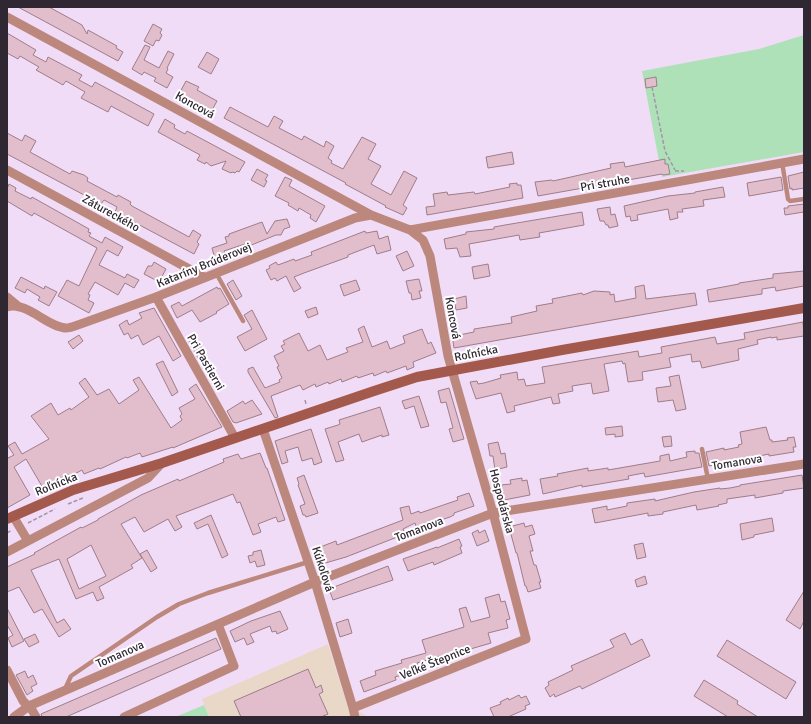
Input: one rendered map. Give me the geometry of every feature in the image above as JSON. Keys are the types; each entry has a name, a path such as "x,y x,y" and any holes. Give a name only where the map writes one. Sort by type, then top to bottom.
{"street":[{"name":"Koncová","path":"7,17 371,215"},
{"name":"Pri struhe","path":"410,230 804,159"},
{"name":"Zátureckého","path":"7,170 204,277"},
{"path":"371,215 410,230"},
{"name":"Kataríny Brúderovej","path":"7,306 11,305 19,307 65,328 83,324 156,297 355,218 371,215"},
{"name":"Koncová","path":"410,230 423,240 430,256 448,356 452,370"},
{"path":"7,297 19,307"},
{"name":"Pri Pastierni","path":"156,297 235,438"},
{"name":"Roľnícka","path":"28,541 19,527 10,518 73,490 162,463 404,381 452,370 570,348 804,308"},
{"name":"Hospodárska","path":"452,370 493,513 526,639"},
{"name":"Kúkoľová","path":"263,429 315,582 354,712"},
{"name":"Roľnícka","path":"7,552 148,478 162,463"},
{"name":"Tomanova","path":"14,717 29,706 315,582 493,513 804,464"},
{"path":"109,478 116,481 119,485 117,494"},
{"path":"124,717 234,666 218,624"},
{"name":"Veľké Štepnice","path":"354,712 526,639"},
{"path":"7,670 23,700 36,717"}],"lane":[{"path":"782,162 788,199 790,201 804,198"},
{"path":"216,273 243,321"},
{"path":"702,449 708,479"},
{"name":"Tomanova","path":"64,691 71,676 178,604 208,593 261,578 308,562"}],"path":[{"path":"652,87 665,151 677,175"},
{"path":"305,400 306,405"},
{"path":"67,504 86,496"},
{"path":"7,533 61,506"}],"shaded area":[{"path":"328,644 347,704 365,715 365,717 209,717 202,699"}],"green space":[{"path":"804,35 804,152 662,177 642,71 759,49"},
{"path":"204,705 209,717 175,717"}],"building":[{"path":"18,7 49,7 82,25 87,34 88,30 117,46 116,48 123,52 118,61"},
{"path":"153,24 162,29 160,33 162,35 159,41 156,40 153,46 144,41"},
{"path":"7,33 36,50 33,55 46,62 48,57 82,75 79,80 92,87 95,82 154,114 148,126 111,106 108,112 81,98 85,92 66,81 63,85 36,70 39,67 20,56 18,59 7,53"},
{"path":"145,45 150,47 144,60 159,68 168,51 174,54 167,68 166,73 173,77 167,88 154,81 156,78 144,72 142,75 132,69"},
{"path":"207,52 219,59 211,74 198,67"},
{"path":"656,77 657,86 646,88 645,79"},
{"path":"186,81 199,87 197,90 217,101 211,112 179,94"},
{"path":"230,107 268,127 274,116 283,121 279,128 302,140 304,136 324,147 326,141 334,146 328,158 332,161 331,163 343,169 362,137 376,144 368,159 381,166 371,184 391,195 404,171 417,178 403,205 407,208 403,215 385,207 386,206 345,184 346,183 224,118"},
{"path":"165,119 175,125 174,128 185,134 187,131 245,162 239,172 237,171 235,173 231,173 222,169 226,161 211,166 206,162 205,164 197,160 200,155 158,132"},
{"path":"7,133 22,141 25,135 36,141 30,152 70,174 72,171 84,175 88,178 87,181 117,197 118,195 131,202 130,204 132,206 189,237 193,230 201,235 197,242 199,244 194,254 115,212 117,207 104,200 101,204 7,154"},
{"path":"512,152 514,164 488,168 486,157"},
{"path":"665,159 665,164 668,164 670,174 662,174 538,196 535,182 553,181 611,168 610,164 624,162 625,167"},
{"path":"257,169 268,175 265,180 267,181 264,187 251,180"},
{"path":"804,172 804,188 790,189 788,176"},
{"path":"285,177 292,180 289,186 325,206 316,222 310,218 311,215 299,208 298,211 288,205 289,203 275,196"},
{"path":"781,177 783,190 749,196 747,183"},
{"path":"517,183 517,185 521,185 523,198 427,215 426,207 435,206 433,194 447,192 448,195 474,192 475,194 510,187 509,184"},
{"path":"9,184 16,188 15,191 31,199 32,197 89,229 88,232 91,233 89,236 102,243 105,237 123,247 118,256 107,250 99,265 125,278 127,274 139,280 134,288 125,283 118,295 95,282 88,294 90,295 88,300 94,303 89,313 58,296 67,280 79,286 97,248 34,213 32,216 7,201 7,189"},
{"path":"723,187 725,197 703,200 704,206 682,209 683,212 677,212 678,218 670,220 668,209 637,215 638,220 631,221 630,216 626,217 624,206 668,196 695,193"},
{"path":"804,204 804,212 785,215 784,208"},
{"path":"610,207 611,215 615,214 618,226 609,228 604,221 600,221 597,209"},
{"path":"582,212 584,225 539,233 540,237 520,240 519,235 469,244 471,256 460,257 457,248 446,249 444,239 466,234 466,232 494,229 494,227"},
{"path":"287,219 290,227 284,229 281,235 276,235 249,246 248,243 224,251 226,255 215,259 212,248 227,243 225,237 229,236 229,234 262,222 267,234 275,221"},
{"path":"365,231 366,233 377,231 379,239 388,236 391,250 377,254 374,245 348,255 348,257 294,277 301,288 294,292 286,276 277,281 275,278 271,280 266,270 270,268 269,266 276,262 278,265 294,259 295,261 312,255 311,252"},
{"path":"407,251 414,266 403,271 396,256"},
{"path":"154,262 166,269 159,282 144,274 148,266 152,266"},
{"path":"488,264 490,276 474,279 472,267"},
{"path":"804,271 804,286 776,291 775,287 762,289 762,294 709,302 707,290 773,278 773,274"},
{"path":"21,277 44,289 45,286 57,292 49,306 38,300 40,297 27,289 25,293 15,288"},
{"path":"419,279 422,291 419,291 421,298 412,300 406,281"},
{"path":"233,280 242,296 236,300 227,284"},
{"path":"356,280 360,290 344,296 340,285"},
{"path":"644,285 646,299 695,293 697,305 454,348 450,320 456,319 459,335 474,332 474,329 512,323 511,317 537,311 536,306 553,303 552,299 582,293 583,295 594,291 610,292 610,295 614,294 615,302 636,298 635,287"},
{"path":"217,287 218,289 220,288 229,304 216,312 217,313 200,322 192,310 177,318 171,306 179,302 182,306"},
{"path":"466,296 467,308 456,310 454,299"},
{"path":"316,307 318,314 308,318 305,311"},
{"path":"154,308 181,356 173,361 159,336 143,345 138,335 131,339 128,333 124,335 119,325 127,320 129,325 142,318 139,313"},
{"path":"252,310 267,339 245,351 237,337 252,329 244,315"},
{"path":"803,322 804,336 777,340 777,337 771,337 757,340 758,344 738,349 739,360 702,368 700,361 692,362 691,354 669,358 671,367 642,372 643,380 628,382 625,363 623,364 622,361 604,364 609,391 593,394 591,383 572,386 573,391 558,394 560,403 553,404 551,397 514,406 515,411 507,413 501,393 476,399 470,382 477,381 478,384 484,383 501,378 500,375 517,372 518,380 524,379 526,386 545,383 542,367 638,351 639,357 662,353 661,347 715,337 717,344 745,339 744,333"},
{"path":"364,326 372,347 387,341 390,349 405,343 403,336 422,329 428,344 431,342 436,353 413,362 414,367 407,370 406,366 374,376 373,373 358,378 357,376 342,382 341,379 316,387 315,384 303,390 300,385 271,396 278,417 275,418 248,372 248,369 253,367 265,388 280,382 279,380 282,378 277,367 279,366 274,356 284,351 281,346 285,344 283,341 299,333 308,351 320,345 327,360 348,352 346,348 363,342 358,329"},
{"path":"79,335 83,341 73,349 68,342"},
{"path":"196,338 209,361 202,365 189,342"},
{"path":"163,361 178,392 172,396 156,364"},
{"path":"679,375 686,409 676,411 673,400 658,402 656,388 671,386 669,377"},
{"path":"139,377 171,428 182,420 180,416 182,414 179,408 195,399 189,389 196,384 222,427 173,448 142,457 140,453 127,458 126,457 100,469 99,468 84,474 82,470 69,477 68,474 43,488 26,459 14,467 30,495 7,508 7,456 8,458 14,455 8,446 15,442 22,454 49,439 31,416 51,403 58,415 70,408 71,410 89,397 79,383 85,378 97,395 109,389 119,404 139,390 133,380"},
{"path":"449,388 464,439 453,442 449,429 453,428 446,402 441,403 438,391"},
{"path":"419,396 429,426 421,428 414,406 405,409 402,401"},
{"path":"252,400 262,414 236,423 233,422 227,411 243,401 245,404"},
{"path":"380,407 389,435 382,437 382,435 362,442 359,434 338,442 344,460 336,462 325,429 340,424 339,420"},
{"path":"622,426 623,436 615,437 615,434 606,435 605,428"},
{"path":"766,427 772,442 788,440 787,438 794,437 796,447 793,447 794,452 769,456 769,454 709,466 706,452 724,448 724,450 739,447 738,445 742,444 740,432"},
{"path":"311,429 322,462 314,465 312,458 302,461 298,447 285,451 288,462 282,464 275,441"},
{"path":"671,436 672,446 664,447 662,437"},
{"path":"498,442 501,454 505,453 507,467 495,470 493,456 490,456 488,444"},
{"path":"695,451 695,453 699,453 702,467 645,477 644,473 628,476 629,479 582,487 582,485 543,494 540,479 558,476 557,474 588,468 588,471 608,468 608,470 660,461 660,456 669,454 670,461 687,457 686,452"},
{"path":"260,453 267,468 285,520 278,522 276,517 258,524 261,532 253,535 240,502 237,503 233,494 176,516 182,527 175,531 168,519 144,532 135,517 121,524 142,558 131,565 133,568 99,587 104,598 97,601 93,592 76,599 59,559 31,570 57,623 64,619 71,629 59,637 42,609 34,613 19,587 7,592 7,567 35,554 34,553 81,527 82,528 98,520 141,495 224,462 223,459 238,454 241,459","holes":["91,545 106,576 79,589 67,559"]},
{"path":"304,475 318,513 306,517 303,515 300,506 305,504 297,478"},
{"path":"802,475 804,488 783,491 783,493 755,498 755,495 727,499 727,503 718,505 719,506 697,510 696,505 663,512 663,514 648,516 648,513 595,523 592,509 607,506 607,510 627,506 627,503 655,499 655,501 694,492 730,488"},
{"path":"522,478 522,481 527,480 530,495 504,500 501,485 511,484 510,480"},
{"path":"469,493 474,506 454,513 454,515 450,517 417,529 415,523 403,529 405,534 346,557 322,564 320,557 318,558 315,549 336,541 337,545 403,520 400,508 409,506 411,514 419,511 420,513 458,500 457,497"},
{"path":"211,515 228,555 222,558 208,524 197,529 194,523"},
{"path":"772,518 774,531 754,535 754,537 742,540 740,524"},
{"path":"524,523 525,527 532,525 535,534 529,536 533,551 530,551 541,582 539,582 541,588 528,592 509,527"},
{"path":"478,530 479,533 485,530 489,541 477,546 472,533"},
{"path":"459,539 462,546 460,547 462,553 434,565 433,562 408,571 403,559"},
{"path":"643,543 646,557 637,559 634,545"},
{"path":"147,550 157,568 151,572 140,554"},
{"path":"261,550 265,565 257,567 255,561 250,563 248,556 253,555 253,552"},
{"path":"388,566 393,580 333,600 329,589"},
{"path":"645,576 647,584 637,587 635,580"},
{"path":"804,591 804,621 800,629 786,620"},
{"path":"499,594 501,602 505,601 510,619 506,620 508,628 488,633 491,643 467,650 468,652 455,655 454,652 417,663 419,670 395,677 396,680 364,692 360,681 376,675 375,671 402,663 401,660 426,653 422,640 464,627 459,609 466,607 471,622 490,617 485,598"},
{"path":"7,608 24,641 12,647 8,638 13,635 7,625"},
{"path":"280,611 288,629 277,634 276,631 272,632 270,626 250,634 254,642 247,645 244,638 235,642 230,631 251,621"},
{"path":"348,619 352,633 340,637 336,623"},
{"path":"625,633 631,645 642,639 650,656 582,689 580,686 555,697 554,694 550,697 545,688 549,685 548,682 573,670 571,666 614,647 610,640"},
{"path":"35,634 39,642 29,647 24,639"},
{"path":"216,638 221,649 66,717 42,717 41,714"},
{"path":"727,640 796,682 786,699 717,656"},
{"path":"308,669 316,688 321,685 323,692 319,694 328,714 321,717 241,717 234,701"},
{"path":"25,671 28,678 33,675 37,684 31,687 33,691 27,695 16,675"},
{"path":"704,680 738,701 737,704 758,717 728,717 694,696"},
{"path":"519,695 521,698 526,696 530,704 525,706 526,709 508,717 494,717 490,708 501,704 500,702 508,698 509,700"}]}
